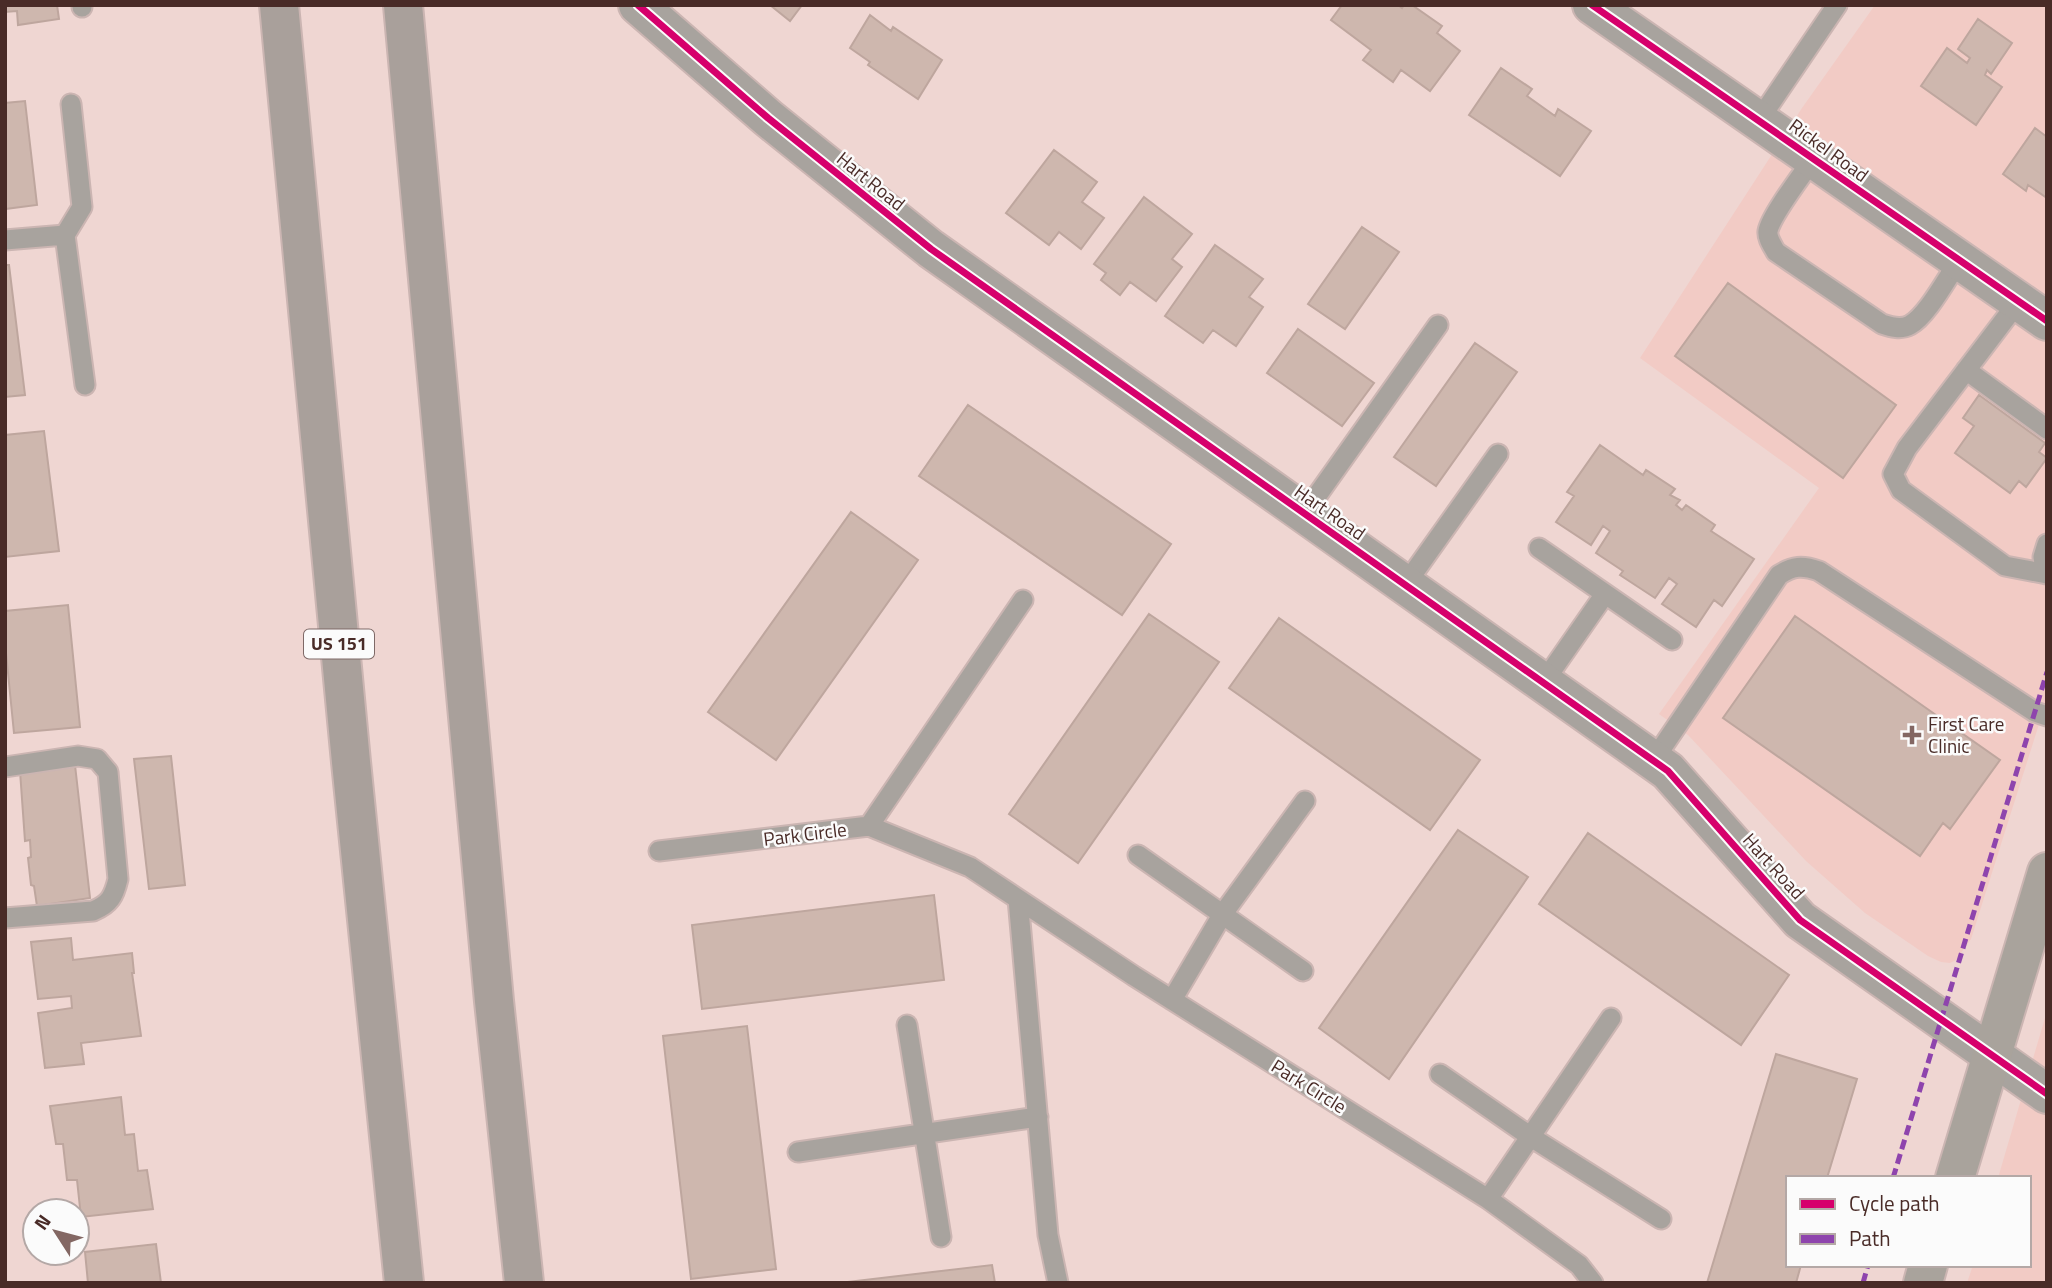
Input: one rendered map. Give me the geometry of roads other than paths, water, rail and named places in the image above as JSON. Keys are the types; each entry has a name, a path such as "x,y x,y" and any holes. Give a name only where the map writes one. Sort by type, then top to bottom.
{"highway":[{"name":"US 151","path":"279,5 349,748 404,1283"},
{"path":"403,5 491,974 524,1283"}],"main road":[{"path":"1956,1176 2047,872"}],"street":[{"name":"Hart Road","path":"638,5 768,118 931,249 1668,771 1800,920 2047,1094"},
{"name":"Rickel Road","path":"1592,5 2032,312"}],"lane":[{"path":"1759,120 1837,5"},
{"path":"71,104 82,206 65,235 85,385"},
{"path":"1814,159 1768,230 1769,240 1776,252 1882,324 1895,328 1910,325 1923,313 1959,261"},
{"path":"5,240 65,235"},
{"path":"2032,312 1966,370 1907,448 1893,474 1901,490 2005,566 2046,574 2043,557 2047,544"},
{"path":"1304,514 1438,325"},
{"path":"1966,370 2047,429"},
{"path":"1405,585 1498,454"},
{"path":"1539,548 1672,640"},
{"path":"1653,761 1779,575 1790,568 1804,566 1819,571 2035,712 2047,716"},
{"path":"1543,683 1605,594"},
{"path":"869,826 1023,600"},
{"path":"5,767 78,756 96,759 108,772 118,878 114,895 106,906 93,911 5,918"},
{"path":"1172,1000 1222,915 1305,801"},
{"name":"Park Circle","path":"659,851 869,826 970,867 1172,1000 1488,1199 1579,1265 1593,1283"},
{"path":"1138,855 1303,971"},
{"path":"1018,899 1048,1236 1058,1283"},
{"path":"1488,1199 1611,1018"},
{"path":"907,1025 942,1237"},
{"path":"1440,1074 1531,1137 1661,1219"},
{"path":"798,1152 1038,1117"}],"place":[{"name":"First Care Clinic","path":"1912,735"}]}
